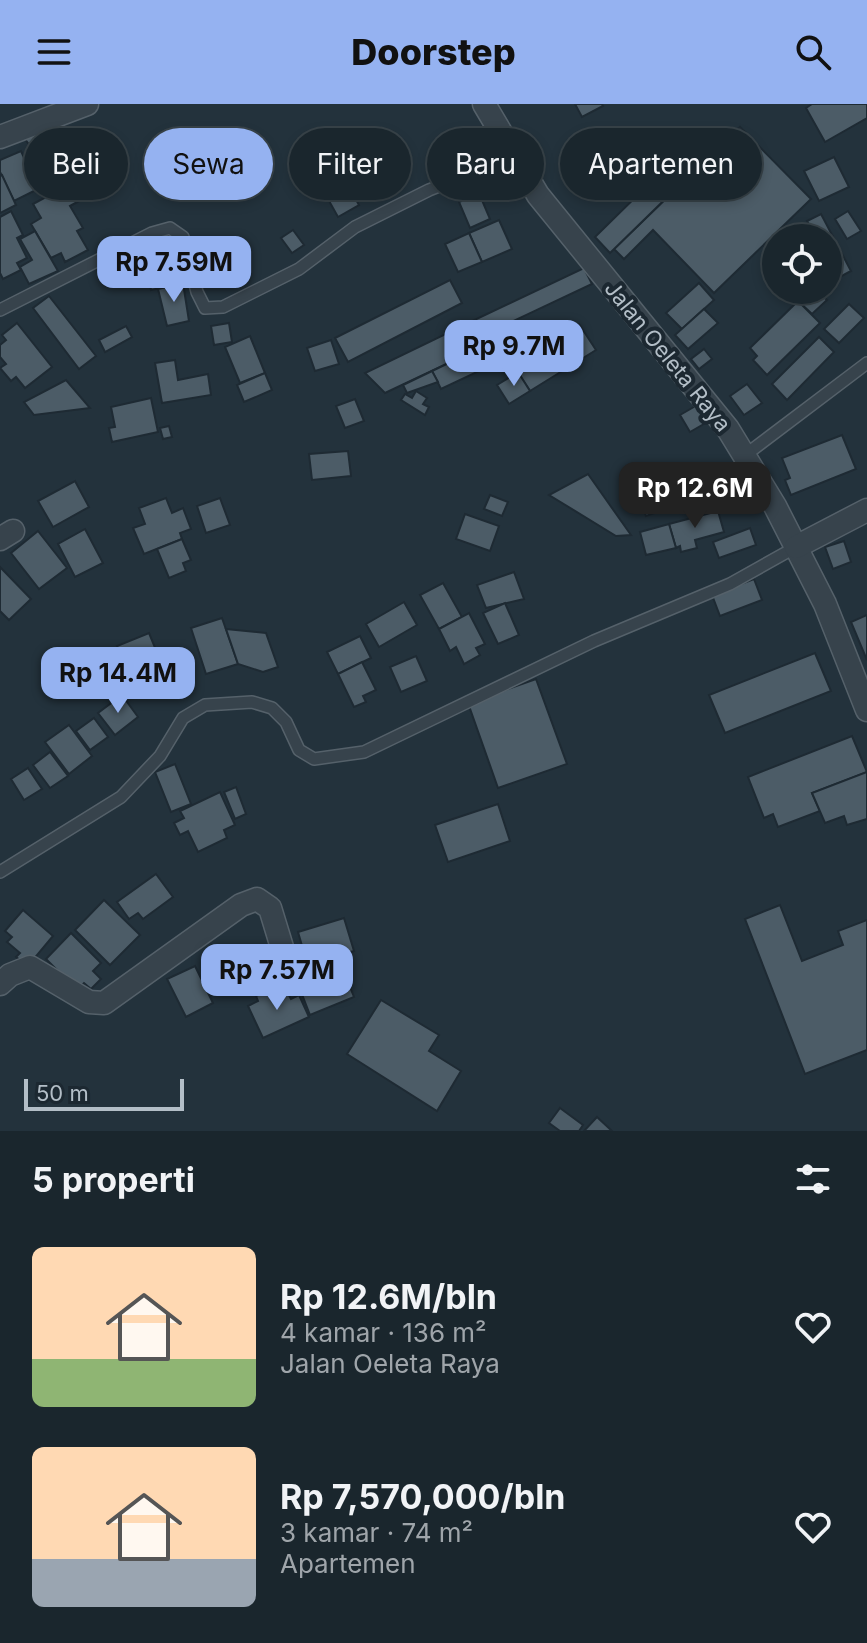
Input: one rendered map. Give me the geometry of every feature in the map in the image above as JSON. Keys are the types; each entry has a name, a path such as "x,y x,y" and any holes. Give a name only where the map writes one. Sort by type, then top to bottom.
{"street":[{"path":"0,137 87,104"},
{"name":"Jalan Oeleta Raya","path":"484,104 499,128"},
{"name":"Jalan Oeleta Raya","path":"542,200 703,394 775,506 825,604 867,710"},
{"path":"796,547 867,510"},
{"path":"0,984 10,975 30,967 89,1002 104,1003 241,905 257,899 270,908 288,967"}],"lane":[{"path":"0,310 152,233 170,228 183,237 197,292 205,308 223,307 299,269 355,227 427,191"},
{"path":"743,457 867,363"},
{"path":"0,872 121,797 160,756 183,718 205,705 252,702 272,708 286,722 299,750 314,759 349,756 594,641 730,584 796,547"}],"building":[{"path":"575,104 602,104 603,106 582,117"},
{"path":"812,104 867,104 867,118 825,142 806,108"},
{"path":"762,149 811,199 785,224 762,224 762,246 714,293 653,230 624,259 614,249 665,200 762,200"},
{"path":"21,151 24,158 24,196 14,201 0,172 0,160"},
{"path":"834,157 849,187 819,201 804,171"},
{"path":"0,176 16,205 0,213"},
{"path":"40,200 81,200 70,206 83,228 77,231 88,250 65,262 61,253 51,258 31,224 41,218 33,204"},
{"path":"328,200 356,200 359,205 338,217"},
{"path":"482,200 490,219 470,228 459,202"},
{"path":"633,200 664,200 610,253 595,237"},
{"path":"11,211 23,235 17,238 27,258 17,263 21,270 3,279 0,273 0,217"},
{"path":"848,211 861,231 847,239 842,224 835,219"},
{"path":"821,214 826,224 809,224 807,221"},
{"path":"499,220 512,249 482,262 469,233"},
{"path":"293,230 304,245 292,253 281,238"},
{"path":"35,231 58,271 29,284 20,267 32,260 20,239"},
{"path":"469,233 482,262 458,272 445,244"},
{"path":"175,248 183,283 151,290 143,256"},
{"path":"842,254 851,271 842,276"},
{"path":"584,268 592,284 475,339 468,323"},
{"path":"450,280 462,303 348,362 335,338"},
{"path":"183,283 189,321 167,326 158,289"},
{"path":"699,283 714,300 682,329 666,313"},
{"path":"49,296 96,356 79,369 33,308"},
{"path":"795,304 801,304 820,323 767,375 753,360 757,356 750,348"},
{"path":"801,304 823,304 812,314"},
{"path":"849,304 864,318 839,343 824,329"},
{"path":"704,309 718,323 688,349 675,335"},
{"path":"17,323 52,367 25,388 16,377 11,381 0,368 6,364 0,357 0,345 6,340 2,335"},
{"path":"229,323 232,342 214,345 211,326"},
{"path":"579,324 596,350 530,391 513,365"},
{"path":"126,326 132,337 105,352 99,340"},
{"path":"460,327 472,352 385,393 365,373"},
{"path":"250,336 265,373 240,383 225,347"},
{"path":"503,337 511,356 441,389 432,371"},
{"path":"819,337 834,352 787,400 772,384"},
{"path":"331,340 339,364 315,371 307,348"},
{"path":"704,349 712,359 699,369 691,359"},
{"path":"175,360 178,380 208,374 211,395 162,403 155,363"},
{"path":"432,371 438,382 407,393 403,385"},
{"path":"518,372 530,391 509,404 497,385"},
{"path":"265,373 272,390 244,402 237,385"},
{"path":"66,380 90,408 34,415 24,402"},
{"path":"747,384 762,403 744,415 730,396"},
{"path":"416,391 427,398 423,404 429,407 425,415 401,400 405,394 412,398"},
{"path":"151,398 158,432 112,442 109,428 115,427 111,407"},
{"path":"355,399 364,421 345,428 336,406"},
{"path":"699,404 709,421 690,432 680,415"},
{"path":"169,426 172,437 163,439 160,428"},
{"path":"842,435 856,469 791,495 785,480 790,478 782,458"},
{"path":"348,451 351,476 312,480 309,454"},
{"path":"676,469 688,501 646,516 634,484"},
{"path":"588,474 631,535 616,536 549,495"},
{"path":"75,481 89,507 53,527 38,501"},
{"path":"490,495 508,502 502,516 484,509"},
{"path":"166,498 172,513 183,508 191,529 180,533 182,539 144,554 133,528 145,524 139,508"},
{"path":"220,498 230,525 206,533 197,506"},
{"path":"718,511 724,532 695,540 697,548 681,552 680,546 676,548 669,524"},
{"path":"465,514 499,526 490,551 456,539"},
{"path":"669,524 676,548 646,555 640,532"},
{"path":"750,528 756,545 719,558 713,542"},
{"path":"85,529 103,563 75,577 58,544"},
{"path":"38,531 67,568 39,589 11,553"},
{"path":"182,539 191,560 183,563 186,571 169,578 157,549"},
{"path":"844,541 851,562 833,569 825,547"},
{"path":"0,567 31,599 9,620 0,611"},
{"path":"514,572 524,599 486,608 477,585"},
{"path":"754,579 762,600 720,616 712,595"},
{"path":"443,583 462,617 439,629 420,595"},
{"path":"404,602 417,625 379,647 366,624"},
{"path":"505,603 519,635 498,644 483,613"},
{"path":"469,613 485,644 476,648 480,655 464,664 456,647 450,651 439,629"},
{"path":"867,615 867,660 851,622"},
{"path":"222,618 238,664 206,674 191,628"},
{"path":"226,629 266,633 278,667 263,672 238,664"},
{"path":"149,633 156,650 124,663 117,646"},
{"path":"360,636 371,658 338,674 327,652"},
{"path":"815,653 831,691 725,733 709,695"},
{"path":"416,656 427,681 401,692 390,667"},
{"path":"362,662 376,690 363,696 366,702 354,707 338,674"},
{"path":"536,679 567,764 498,788 468,703"},
{"path":"122,695 138,717 115,735 98,713"},
{"path":"94,718 108,737 90,750 76,731"},
{"path":"69,725 92,756 69,774 45,742"},
{"path":"852,736 867,772 812,793 820,811 778,827 773,814 764,818 748,777"},
{"path":"50,752 68,776 50,788 33,765"},
{"path":"175,764 191,804 171,812 155,772"},
{"path":"28,768 42,789 24,800 11,779"},
{"path":"867,772 867,819 847,825 844,816 825,823 812,793"},
{"path":"236,787 246,814 235,819 224,792"},
{"path":"220,792 235,825 224,830 227,838 198,852 188,831 180,835 174,823 184,818 180,811"},
{"path":"498,804 510,841 448,862 435,825"},
{"path":"156,874 173,897 143,919 138,913 129,919 117,902"},
{"path":"104,900 140,935 110,965 75,930"},
{"path":"780,905 802,961 843,945 838,931 867,920 867,1050 805,1074 745,919"},
{"path":"23,910 53,936 28,966 16,957 20,953 7,942 12,937 5,931"},
{"path":"344,918 354,951 341,955 342,960 309,970 298,932"},
{"path":"71,933 101,963 93,971 101,979 91,989 84,983 77,990 46,959"},
{"path":"195,966 213,1003 186,1017 167,979"},
{"path":"342,967 354,997 310,1015 298,984"},
{"path":"273,988 275,995 286,990 291,999 299,995 309,1017 263,1038 248,1006 258,1001 256,996"},
{"path":"381,1000 439,1035 429,1051 461,1071 437,1111 347,1054"},
{"path":"560,1108 583,1125 579,1131 560,1131 549,1123"},
{"path":"597,1117 612,1131 584,1131"}]}
